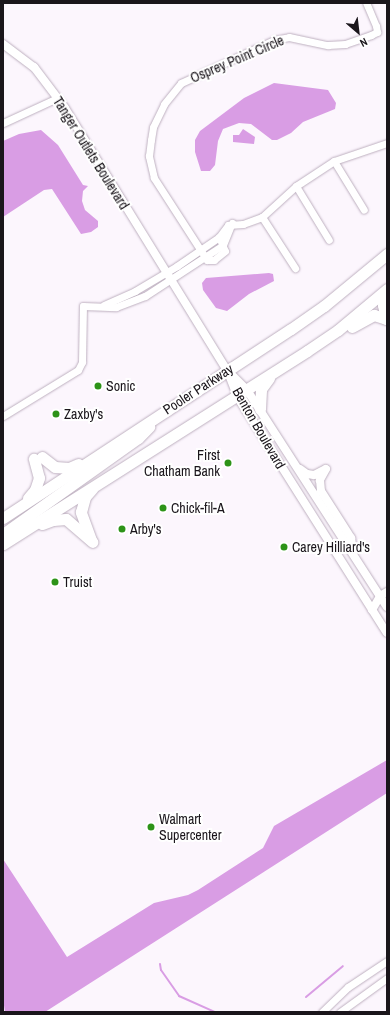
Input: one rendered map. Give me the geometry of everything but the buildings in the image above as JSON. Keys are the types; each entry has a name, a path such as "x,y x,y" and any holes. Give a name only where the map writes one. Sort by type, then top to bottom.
{"main road":[{"name":"Pooler Parkway","path":"3,518 324,306 387,254"},
{"name":"Pooler Parkway","path":"3,544 273,374 338,330 387,289"},
{"path":"292,361 316,352 367,317 374,315 386,319 383,305 387,294"},
{"path":"260,409 261,388 273,374"},
{"path":"3,534 138,438 161,414"},
{"path":"22,505 35,490 39,478 38,458 55,468 68,468 92,459"},
{"path":"20,533 52,520 66,519 92,542 82,512 85,497 94,486"}],"street":[{"name":"Osprey Point Circle","path":"204,257 154,178 150,167 153,127 164,104 181,83 274,40 289,37 328,45 344,44 377,32 366,3"},
{"name":"Tanger Outlets Boulevard","path":"3,44 34,67 57,98 168,277"},
{"path":"3,123 57,98"},
{"path":"3,416 78,370 82,362 83,306 103,305 116,307 131,303 168,277 199,250 219,237 228,225 232,223 243,224 262,217 296,186 334,161 387,143"},
{"path":"334,161 364,210"},
{"path":"296,186 329,240"},
{"path":"262,217 295,268"},
{"path":"223,245 232,223"},
{"path":"168,277 204,257 210,261 218,257 225,251 219,237"},
{"path":"168,277 228,370"},
{"name":"Benton Boulevard","path":"228,370 248,390 353,554 384,594 387,606"},
{"name":"Benton Boulevard","path":"228,370 237,396 387,633"},
{"name":"Benton Boulevard","path":"298,468 307,474 314,475 326,469 320,480 321,491 351,538 353,554"},
{"path":"372,610 384,594"},
{"path":"372,610 387,606"},
{"path":"322,1012 348,987 387,961"},
{"path":"340,1012 387,978"}],"shaded area":[{"path":"274,83 328,90 336,103 335,109 303,122 291,133 277,140 272,140 251,124 239,123 223,129 218,141 215,165 210,171 201,171 195,152 195,140 200,131 244,98"},
{"path":"243,129 255,137 254,144 233,142 233,135 239,135"},
{"path":"41,130 58,145 83,185 88,186 83,191 82,201 85,210 98,221 98,227 91,232 81,234 52,189 44,190 3,217 3,141 19,134"},
{"path":"269,273 273,274 274,281 249,294 227,311 216,308 203,290 202,283 206,278"},
{"path":"387,760 387,793 45,1012 5,1012 3,999 3,859 67,957 154,903 188,895 198,890 263,848 274,826"}],"waterway":[{"path":"160,964 161,970 179,996 215,1012"},
{"path":"306,997 343,966"}],"place":[{"name":"Sonic","path":"98,386"},
{"name":"Zaxby's","path":"56,414"},
{"name":"First Chatham Bank","path":"228,463"},
{"name":"Chick-fil-A","path":"163,508"},
{"name":"Arby's","path":"122,529"},
{"name":"Carey Hilliard's","path":"284,547"},
{"name":"Truist","path":"55,582"},
{"name":"Walmart Supercenter","path":"151,827"}]}
